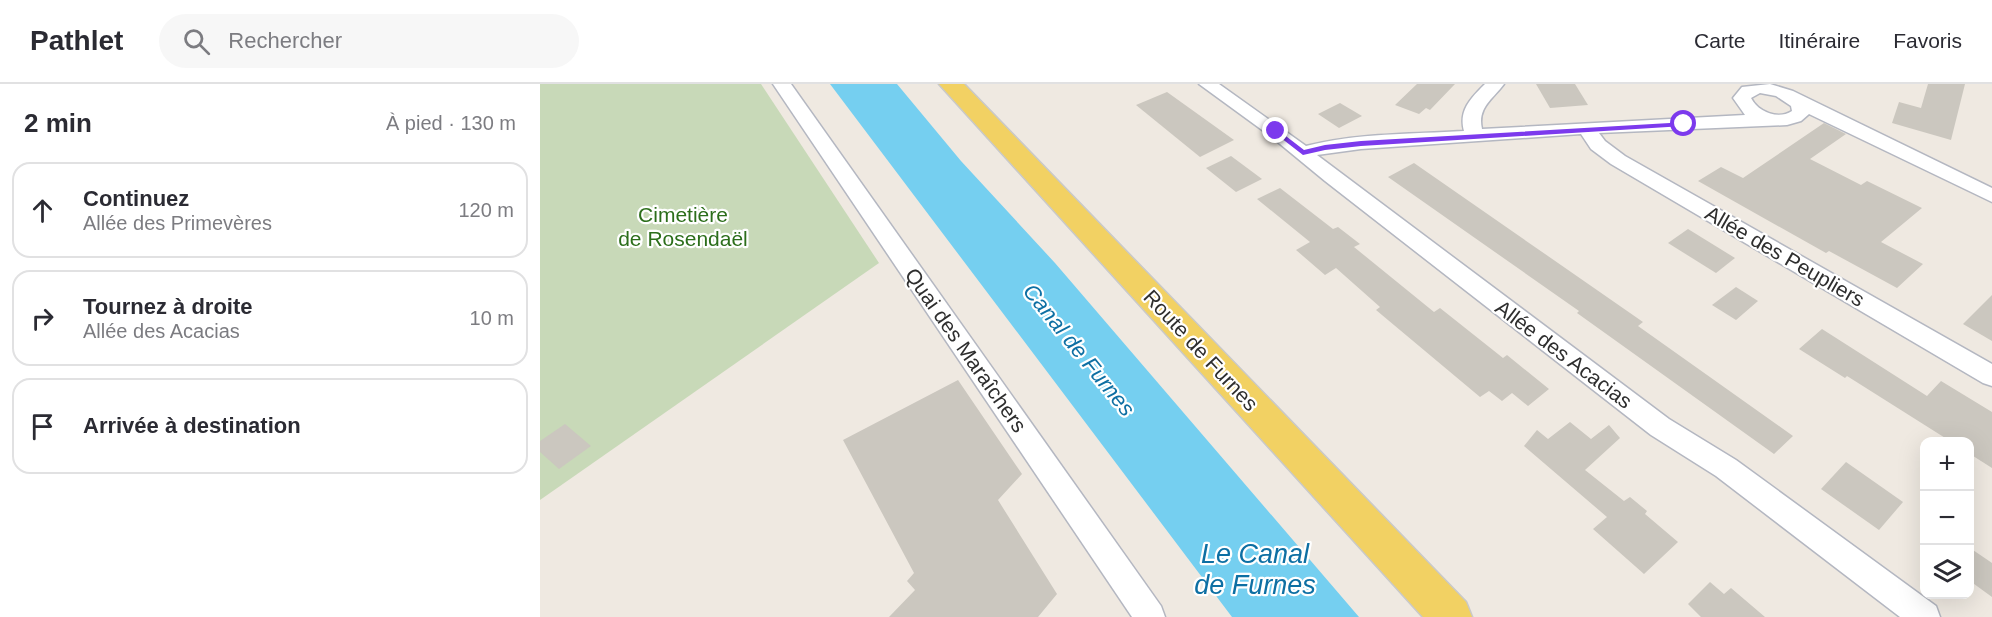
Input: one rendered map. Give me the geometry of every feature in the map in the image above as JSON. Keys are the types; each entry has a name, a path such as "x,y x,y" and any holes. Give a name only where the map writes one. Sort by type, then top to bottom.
{"main road":[{"name":"Route de Furnes","path":"951,84 1451,617"}],"street":[{"name":"Quai des Maraîchers","path":"782,84 1150,617"},
{"name":"Allée des Acacias","path":"1208,84 1303,153 1660,427 1726,468 1925,617"},
{"path":"1475,135 1470,125 1470,115 1495,84"},
{"path":"1657,124 1714,113 1747,91 1767,89 1782,91 1895,150 1991,194"},
{"path":"1747,91 1744,104 1751,110 1780,119 1835,127 1895,150"},
{"path":"1303,153 1346,144 1586,128 1780,119 1798,116 1801,111 1800,105 1782,91"},
{"name":"Allée des Peupliers","path":"1586,128 1598,145 1618,160 1992,376"}],"green space":[{"name":"Cimetière de Rosendaël","path":"540,84 761,84 879,263 540,500"}],"water":[{"name":"Le Canal de Furnes","path":"830,84 897,84 961,161 1055,263 1359,617 1232,617"}],"building":[{"path":"1417,84 1455,84 1430,110 1426,108 1419,114 1395,105"},
{"path":"1536,84 1575,84 1588,105 1550,108"},
{"path":"1928,84 1965,84 1951,140 1892,123 1899,102 1921,108"},
{"path":"1167,92 1234,140 1200,157 1136,105"},
{"path":"1340,103 1362,116 1339,128 1318,114"},
{"path":"1824,123 1846,134 1810,159 1861,185 1867,181 1922,208 1881,242 1923,264 1897,288 1829,251 1826,253 1698,181 1721,167 1743,178"},
{"path":"1231,156 1262,179 1236,192 1206,168"},
{"path":"1414,163 1643,322 1638,326 1793,436 1774,454 1577,313 1579,311 1388,177"},
{"path":"1280,188 1333,229 1338,227 1360,244 1354,247 1434,312 1440,308 1503,358 1507,355 1549,389 1528,406 1512,393 1502,401 1489,391 1480,397 1376,310 1380,307 1336,268 1325,275 1296,250 1310,242 1257,199"},
{"path":"1688,229 1735,258 1716,273 1668,243"},
{"path":"1736,287 1758,301 1736,320 1712,305"},
{"path":"1992,295 1992,341 1963,324"},
{"path":"1822,329 1927,396 1941,381 1992,412 1992,468 1974,457 1974,437 1944,437 1847,376 1845,378 1799,349"},
{"path":"958,380 1022,474 998,500 1057,594 1038,617 889,617 915,590 907,581 914,573 843,440"},
{"path":"1570,422 1591,439 1609,425 1620,438 1585,470 1624,501 1630,497 1647,511 1645,514 1678,542 1644,574 1593,529 1607,517 1524,446 1537,430 1548,439"},
{"path":"565,424 591,446 559,469 540,452 540,441"},
{"path":"1846,462 1903,502 1879,530 1821,489"},
{"path":"1974,551 1992,563 1992,597 1974,584"},
{"path":"1710,582 1724,594 1731,588 1765,617 1701,617 1688,604"}],"route":[{"path":"1276,131 1303,153 1325,147 1361,143 1684,124"}],"water label":[{"name":"Canal de Furnes","path":"1079,350"}]}
